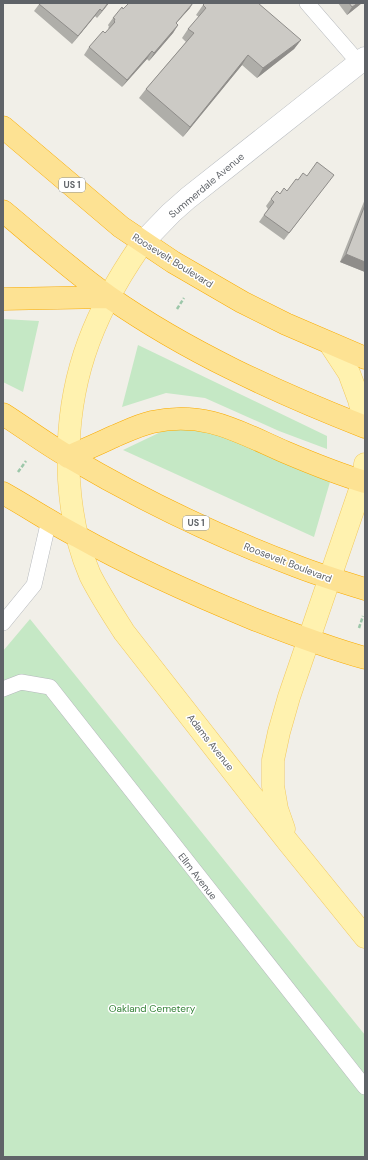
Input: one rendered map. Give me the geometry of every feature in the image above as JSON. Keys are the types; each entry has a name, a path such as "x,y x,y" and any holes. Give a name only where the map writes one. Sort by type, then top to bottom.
{"highway":[{"name":"Roosevelt Boulevard","path":"3,126 121,227 197,277 286,324 365,358"},
{"path":"3,211 78,274 109,297 169,334 262,384 365,427"},
{"path":"3,299 109,297"},
{"name":"Roosevelt Boulevard","path":"3,414 68,457 124,488 205,528 296,566 365,589"},
{"path":"68,457 151,422 187,418 224,426 303,460 364,476"},
{"path":"3,493 77,536 174,585 309,640 365,658"}],"main road":[{"name":"Summerdale Avenue","path":"77,536 70,498 68,457 70,415 78,374 92,334 109,297 126,266 143,242 188,198 362,61"},
{"path":"330,344 349,373 359,400 365,424"},
{"path":"288,842 277,809 273,786 273,760 291,690 364,476"},
{"name":"Adams Avenue","path":"77,536 90,574 109,609 124,632 288,842 365,937"}],"lane":[{"path":"307,3 362,61"},
{"path":"3,623 34,585 49,520"},
{"name":"Ellm Avenue","path":"3,690 21,682 50,688 365,1087"}],"path":[{"path":"176,312 184,298"},
{"path":"17,473 26,461"},
{"path":"358,632 363,615"}],"green space":[{"path":"3,319 39,321 23,392 3,382"},
{"path":"138,345 327,436 327,449 279,431 205,398 166,393 122,407"},
{"path":"167,429 208,430 330,482 314,537 123,450"},
{"name":"Oakland Cemetery","path":"30,619 365,1035 365,1157 3,1157 3,651"}],"building":[{"path":"108,3 102,11 100,9 78,36 39,4"},
{"path":"129,3 193,3 176,23 178,25 154,53 152,51 127,80 89,47 103,31 105,33 115,22 115,19 113,18 122,7 123,9"},
{"path":"205,3 258,3 301,40 263,68 248,55 190,127 146,89 194,33 188,29 206,8 203,5"},
{"path":"349,3 358,3 352,7"},
{"path":"317,162 334,175 289,233 264,215 274,202 271,199 277,191 280,194 284,188 287,191 296,179 298,180 303,173 307,176"},
{"path":"365,205 365,262 346,254"}]}
